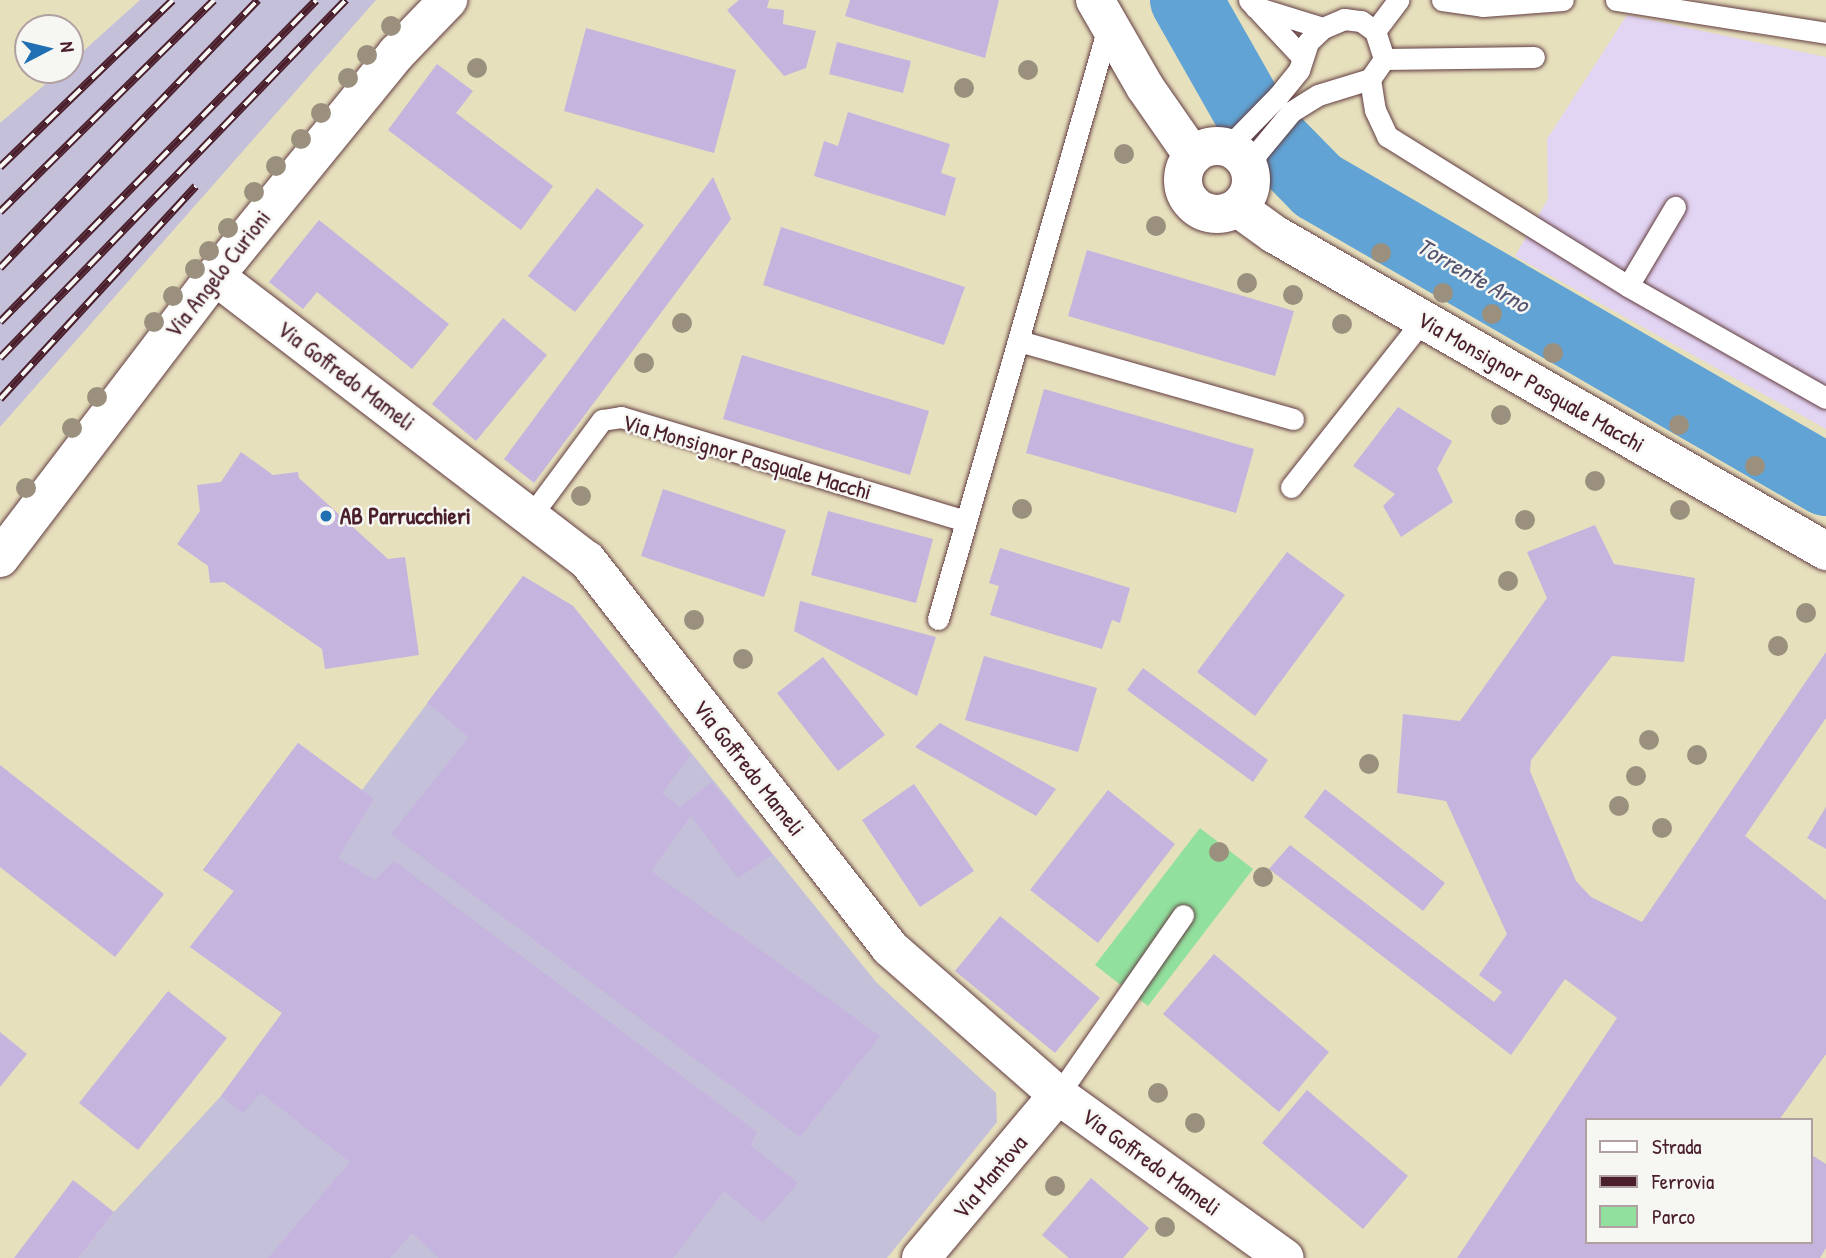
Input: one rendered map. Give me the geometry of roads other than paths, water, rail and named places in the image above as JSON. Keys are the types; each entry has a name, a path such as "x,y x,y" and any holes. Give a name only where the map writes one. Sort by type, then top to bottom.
{"street":[{"name":"Via Angelo Curioni","path":"0,558 215,276 397,53 448,0"},
{"path":"1102,12 1233,152 1251,184 1238,208 1222,214 1205,213 1191,203 1184,188 1184,170 1233,152"},
{"name":"Via Monsignor Pasquale Macchi","path":"1238,208 1274,234 1826,551"},
{"name":"Via Goffredo Mameli","path":"215,276 587,560 890,948 1058,1095 1282,1256"},
{"name":"Via Mantova","path":"921,1258 1058,1095"}],"lane":[{"path":"1375,31 1398,0"},
{"path":"1442,0 1483,6 1563,0"},
{"path":"1616,0 1826,33"},
{"path":"1250,3 1323,29"},
{"path":"1250,3 1301,55"},
{"path":"938,619 1019,341 1102,12"},
{"path":"1233,152 1285,104 1299,70 1301,55 1323,29 1344,19 1361,20 1375,31 1384,59"},
{"path":"1384,59 1534,57"},
{"path":"1285,104 1370,79 1384,59"},
{"path":"1370,79 1375,110 1387,136 1628,286 1826,398"},
{"path":"1628,286 1675,207"},
{"path":"1291,487 1423,320"},
{"path":"1019,341 1293,419"},
{"name":"Via Monsignor Pasquale Macchi","path":"530,517 602,420 621,416 966,521"},
{"path":"1058,1095 1183,915"}],"waterway":[{"name":"Torrente Arno","path":"1186,0 1256,123 1318,186 1826,480"}],"railway":[{"path":"0,167 173,0"},
{"path":"0,212 214,0"},
{"path":"0,268 258,0"},
{"path":"0,322 316,0"},
{"path":"0,358 346,0"},
{"path":"0,399 196,186"}],"place":[{"name":"AB Parrucchieri","path":"326,516"}]}
